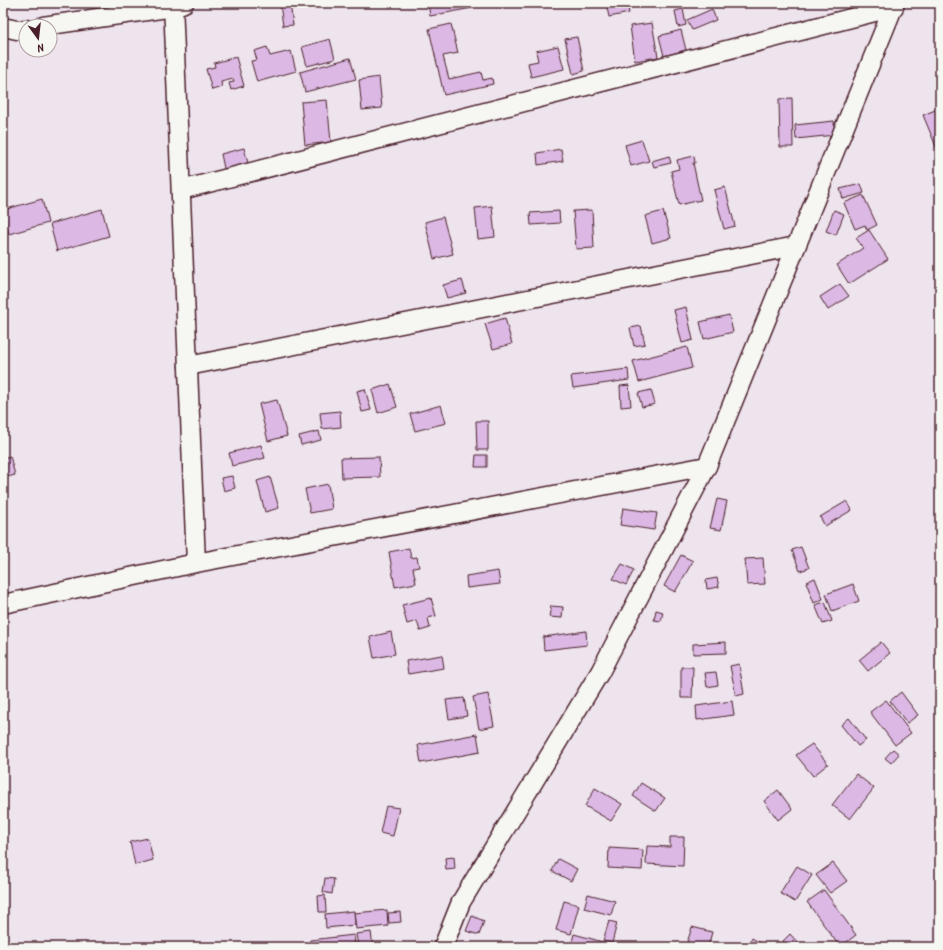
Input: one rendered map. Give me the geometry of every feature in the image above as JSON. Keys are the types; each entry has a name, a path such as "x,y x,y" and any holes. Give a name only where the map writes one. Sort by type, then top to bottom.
{"street":[{"path":"58,24 177,4 181,190 196,563"},
{"path":"181,190 894,5"},
{"path":"443,947 461,902 600,672 707,466 894,5"},
{"path":"3,27 18,30"},
{"path":"188,366 796,246"},
{"path":"3,604 196,563 707,466"}],"building":[{"path":"290,3 293,25 283,26 280,4"},
{"path":"428,3 471,3 472,8 430,16"},
{"path":"606,3 627,3 629,13 609,17"},
{"path":"683,9 686,25 678,27 675,11"},
{"path":"712,9 716,20 692,30 687,20"},
{"path":"652,23 658,57 635,61 630,26"},
{"path":"451,24 458,53 443,56 449,79 481,72 483,80 492,78 493,84 444,95 429,29"},
{"path":"681,30 686,50 664,56 659,36"},
{"path":"577,37 584,71 573,74 565,39"},
{"path":"330,39 335,59 307,66 302,47"},
{"path":"558,46 564,69 531,77 528,63 538,61 536,51"},
{"path":"267,47 270,56 291,51 296,71 257,82 251,61 257,60 254,51"},
{"path":"236,57 244,86 231,90 229,83 234,82 233,79 221,82 222,87 212,90 206,69 215,67 214,63"},
{"path":"350,58 356,79 305,92 300,72"},
{"path":"379,77 382,108 362,110 359,80"},
{"path":"792,98 793,147 780,147 779,99"},
{"path":"327,100 331,142 305,145 301,102"},
{"path":"940,108 940,156 923,115"},
{"path":"834,121 835,135 796,139 795,125"},
{"path":"642,140 649,161 631,166 625,145"},
{"path":"244,148 249,167 225,173 221,154"},
{"path":"561,149 563,161 538,165 537,153"},
{"path":"669,156 671,163 654,167 652,161"},
{"path":"694,156 695,163 693,163 701,200 679,205 671,171 679,169 677,160"},
{"path":"861,184 864,193 843,199 840,189"},
{"path":"725,187 735,226 724,229 714,190"},
{"path":"863,195 877,225 867,230 865,225 855,229 844,203"},
{"path":"42,199 48,223 9,234 3,210"},
{"path":"492,206 495,237 478,239 475,208"},
{"path":"102,209 109,236 57,251 50,224"},
{"path":"592,210 594,248 576,249 573,211"},
{"path":"834,210 844,214 836,235 826,231"},
{"path":"559,211 560,223 531,225 530,213"},
{"path":"663,211 671,238 652,243 645,216"},
{"path":"443,217 453,254 434,259 425,222"},
{"path":"869,230 888,259 849,284 837,265 863,248 856,238"},
{"path":"462,280 466,293 447,298 443,285"},
{"path":"840,284 849,296 828,310 820,297"},
{"path":"686,307 693,340 682,343 674,310"},
{"path":"729,315 733,332 704,339 700,322"},
{"path":"505,318 512,344 493,349 485,324"},
{"path":"641,326 645,344 634,346 630,328"},
{"path":"687,347 692,368 639,382 633,361"},
{"path":"628,369 629,380 573,388 571,376"},
{"path":"390,384 397,407 378,413 372,390"},
{"path":"629,385 631,406 621,407 620,386"},
{"path":"365,389 371,410 362,412 357,391"},
{"path":"651,390 655,404 642,407 638,393"},
{"path":"277,400 287,436 268,441 259,404"},
{"path":"441,405 446,423 415,431 410,414"},
{"path":"340,411 341,427 322,429 320,413"},
{"path":"476,421 488,421 488,450 477,450"},
{"path":"319,431 321,440 301,445 299,436"},
{"path":"261,445 265,458 232,466 229,453"},
{"path":"476,455 487,455 487,467 475,467"},
{"path":"10,456 15,475 3,478 3,458"},
{"path":"379,457 380,477 342,478 341,458"},
{"path":"232,476 235,488 224,491 221,478"},
{"path":"270,477 279,508 265,512 257,481"},
{"path":"328,484 332,509 310,513 305,489"},
{"path":"717,499 727,501 721,530 710,528"},
{"path":"847,501 852,510 825,526 820,517"},
{"path":"623,508 657,513 654,530 620,525"},
{"path":"801,547 809,568 800,571 792,550"},
{"path":"409,548 411,558 417,557 419,567 413,568 416,583 395,587 389,552"},
{"path":"681,555 693,561 675,592 664,586"},
{"path":"763,558 765,584 747,585 745,559"},
{"path":"622,564 634,570 626,585 613,579"},
{"path":"498,571 500,584 467,588 466,576"},
{"path":"717,578 719,587 707,589 706,580"},
{"path":"815,578 823,599 814,603 806,582"},
{"path":"853,584 859,601 832,611 826,594"},
{"path":"431,598 436,616 428,618 430,628 420,631 417,621 407,624 402,605"},
{"path":"825,602 832,621 823,624 815,605"},
{"path":"551,606 563,607 562,618 549,617"},
{"path":"656,610 663,612 661,621 654,620"},
{"path":"586,631 587,645 544,650 543,637"},
{"path":"391,632 395,654 374,658 370,637"},
{"path":"726,642 726,653 693,654 693,644"},
{"path":"881,642 890,653 868,671 859,660"},
{"path":"442,655 444,668 408,674 406,661"},
{"path":"739,664 744,694 736,696 730,666"},
{"path":"681,667 693,667 692,698 681,698"},
{"path":"716,672 718,685 707,687 705,673"},
{"path":"901,692 918,715 907,723 890,701"},
{"path":"488,694 494,726 479,729 473,697"},
{"path":"464,698 467,716 449,719 446,700"},
{"path":"886,700 911,733 895,745 870,712"},
{"path":"732,701 734,715 697,720 696,706"},
{"path":"849,718 866,740 858,746 841,725"},
{"path":"477,734 480,752 421,763 418,745"},
{"path":"812,744 828,764 813,776 796,755"},
{"path":"893,749 899,754 891,763 885,758"},
{"path":"856,774 874,788 850,819 832,805"},
{"path":"641,783 665,798 656,811 633,796"},
{"path":"595,788 622,804 611,821 585,806"},
{"path":"778,790 792,809 778,820 764,801"},
{"path":"386,806 399,808 393,836 380,833"},
{"path":"670,837 684,837 683,866 646,864 647,846 670,847"},
{"path":"148,838 153,860 135,865 130,842"},
{"path":"609,848 643,850 642,870 608,868"},
{"path":"454,857 455,869 446,870 445,858"},
{"path":"558,859 577,869 571,881 552,871"},
{"path":"833,863 847,881 830,893 816,875"},
{"path":"797,866 812,875 795,902 780,893"},
{"path":"325,878 334,879 332,894 323,892"},
{"path":"824,890 856,935 840,947 807,902"},
{"path":"588,894 615,901 611,915 584,908"},
{"path":"325,895 326,912 319,912 318,896"},
{"path":"564,901 579,905 571,934 556,930"},
{"path":"387,910 388,926 356,929 354,913"},
{"path":"354,911 355,925 326,928 325,914"},
{"path":"400,912 401,922 389,923 388,913"},
{"path":"472,916 484,921 479,935 466,931"},
{"path":"609,921 617,923 612,943 603,941"},
{"path":"692,927 712,932 708,947 686,946"},
{"path":"371,932 373,947 358,947 356,934"},
{"path":"574,934 603,942 602,947 571,946"},
{"path":"790,934 800,945 798,947 789,947 783,941"},
{"path":"354,935 355,947 310,947 310,940"},
{"path":"752,938 766,947 746,947"}]}
